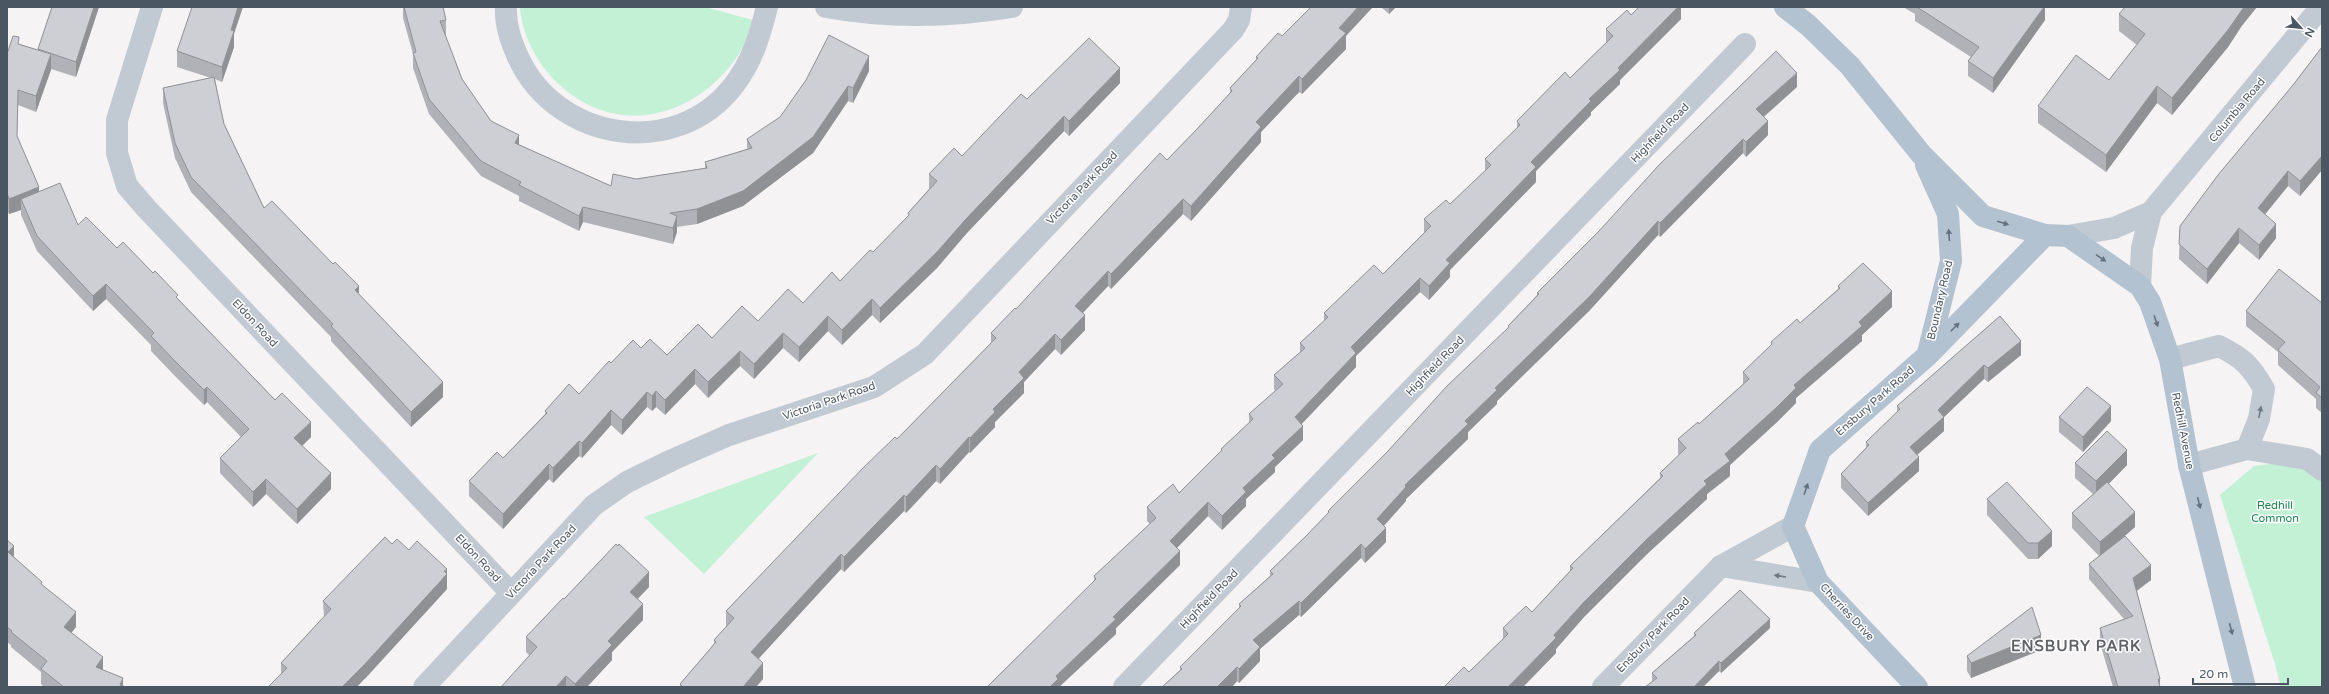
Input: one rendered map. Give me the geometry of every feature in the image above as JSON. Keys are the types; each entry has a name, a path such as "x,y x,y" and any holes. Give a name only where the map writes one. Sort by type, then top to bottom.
{"main road":[{"name":"Boundary Road","path":"1785,7 1808,25 1850,66 1921,154 1983,216 2045,235"},
{"name":"Boundary Road","path":"1921,154 1948,214 1951,261 1928,355"},
{"path":"2045,235 2068,236"},
{"name":"Ensbury Park Road","path":"1793,526 1820,450 1928,355 2045,235"},
{"name":"Redhill Avenue","path":"2068,236 2140,286 2150,302 2170,359 2189,465 2245,687"},
{"name":"Cherries Drive","path":"1793,526 1818,582 1917,687"}],"street":[{"name":"Eldon Road","path":"152,7 117,120 117,153 127,186 157,220 511,594"},
{"path":"506,7 511,43 524,70 545,98 567,113 596,126 623,132 654,132 687,122 713,106 734,86 747,65 758,42 767,7"},
{"path":"826,7 856,12 922,14 982,12 1012,7"},
{"name":"Victoria Park Road","path":"424,687 594,505 627,482 729,436 874,387 925,354 1233,30 1239,20 1241,7"},
{"name":"Columbia Road","path":"2140,286 2142,248 2151,212 2321,7"},
{"name":"Highfield Road","path":"1124,687 1745,44"},
{"name":"Columbia Road","path":"2068,236 2114,228 2151,212"},
{"path":"2170,359 2219,346 2240,357 2256,376 2264,390 2259,419 2247,449"},
{"path":"2189,465 2247,449 2307,459 2322,470"},
{"name":"Ensbury Park Road","path":"1603,687 1721,566 1793,526"},
{"path":"1721,566 1818,582"}],"green space":[{"path":"520,7 705,7 753,20 746,40 736,59 722,76 705,90 687,102 667,110 646,115 624,115 604,111 586,103 569,93 554,79 530,46 523,27"},
{"path":"818,453 704,574 644,517"},
{"name":"Redhill Common","path":"2307,459 2322,470 2322,687 2281,687 2275,664 2220,495 2254,466"}],"building":[{"path":"52,7 94,7 76,62 38,49"},
{"path":"192,7 238,7 231,30 234,31 222,67 177,51"},
{"path":"404,7 443,7 446,20 440,21 462,79 491,121 519,135 515,143 611,186 613,174 636,179 707,168 705,162 752,148 747,139 780,117 806,80 829,35 869,56 853,88 848,86 813,137 743,191 697,209 670,213 677,216 673,228 583,207 579,216 519,185 521,182 481,161 429,99 413,53 416,52"},
{"path":"1311,7 1358,7 1339,28 1346,33 1302,79 1299,76 1256,122 1261,127 1191,206 1183,199 1111,274 1108,271 1075,306 1085,315 1061,340 1055,334 1019,372 1024,378 993,409 995,412 970,438 969,437 940,469 936,465 906,497 904,495 844,557 841,554 751,652 763,663 743,687 683,687 680,684 716,642 714,640 734,618 726,611 863,468 895,437 897,439 996,338 991,333 1015,308 1016,309 1160,153 1167,160 1232,91 1230,88 1258,58 1256,57 1278,33 1282,36"},
{"path":"1639,7 1678,7 1618,68 1620,70 1589,99 1591,101 1531,162 1536,167 1446,260 1450,263 1429,286 1420,278 1351,347 1356,353 1295,417 1303,426 1272,455 1275,458 1243,488 1246,492 1222,516 1208,502 1170,541 1180,551 1113,617 1116,619 1056,676 1058,679 1050,687 987,687 1096,579 1094,576 1156,518 1147,507 1173,484 1179,493 1222,450 1221,449 1253,419 1249,414 1283,384 1274,375 1305,348 1300,343 1328,317 1324,313 1374,265 1383,274 1431,226 1424,219 1446,200 1450,204 1491,165 1485,159 1520,125 1517,121 1565,72 1570,78 1613,36 1606,29 1627,10 1631,15"},
{"path":"1917,7 2044,7 1993,78 1968,61 1979,47"},
{"path":"2125,7 2244,7 2228,30 2172,98 2157,86 2106,155 2038,106 2076,55 2109,80 2145,34 2119,14"},
{"path":"13,36 19,37 18,44 51,54 36,96 18,90 17,136 39,187 9,199 7,193 7,54"},
{"path":"1089,38 1120,68 1069,121 1064,116 966,219 937,252 880,308 872,299 842,330 828,316 799,347 783,333 754,364 740,351 708,382 695,369 665,400 656,391 652,396 647,392 622,420 611,410 582,443 579,441 553,468 549,464 503,514 469,481 497,452 503,458 547,413 545,411 569,384 579,394 609,361 611,363 633,340 641,348 650,339 667,355 698,324 712,338 742,306 758,321 788,289 803,303 832,272 840,281 870,250 873,252 909,215 908,213 937,181 929,174 954,148 962,156 1021,94 1027,99"},
{"path":"2322,47 2322,156 2300,181 2288,171 2258,208 2276,224 2259,245 2239,228 2207,269 2179,244 2180,226 2218,175 2293,85"},
{"path":"1776,51 1797,73 1756,109 1768,121 1746,142 1743,139 1660,223 1658,221 1590,296 1495,388 1497,390 1465,421 1468,424 1405,485 1406,487 1377,519 1386,528 1365,549 1361,544 1301,603 1299,601 1253,640 1260,647 1239,669 1237,667 1217,687 1162,687 1182,669 1180,667 1241,606 1239,604 1273,574 1270,571 1388,451 1447,386 1509,327 1508,326 1539,294 1537,293 1599,231 1659,165"},
{"path":"214,77 224,124 264,208 272,201 333,264 335,262 359,286 355,290 443,382 411,412 331,326 333,324 191,177 175,143 163,88"},
{"path":"60,183 78,225 86,217 117,248 123,242 153,273 155,271 178,295 176,297 275,400 282,393 311,422 294,438 331,473 297,509 266,479 253,492 220,458 249,429 207,387 204,390 174,360 151,336 154,333 106,284 93,296 37,236 21,199"},
{"path":"1863,263 1892,291 1859,322 1862,326 1794,385 1796,388 1776,408 1725,454 1730,461 1704,481 1707,484 1646,540 1584,602 1554,635 1556,638 1508,687 1444,687 1464,667 1469,672 1508,634 1503,628 1526,606 1532,612 1573,568 1570,566 1663,476 1660,473 1686,448 1678,439 1698,422 1699,424 1749,379 1743,372 1772,344 1771,342 1797,319 1800,323 1840,288 1838,286"},
{"path":"2279,269 2322,303 2322,398 2316,393 2320,387 2278,350 2285,342 2246,311"},
{"path":"2000,316 2021,341 1988,368 1984,365 1938,410 1944,417 1910,447 1919,457 1868,503 1841,474 1869,445 1866,442 1900,409 1897,406"},
{"path":"2087,387 2111,406 2083,437 2059,417"},
{"path":"2107,431 2127,450 2096,481 2075,463"},
{"path":"2007,482 2052,531 2038,543 2028,543 1987,499"},
{"path":"2107,482 2135,512 2100,542 2072,513"},
{"path":"2125,536 2151,565 2133,578 2160,679 2158,679 2160,687 2118,687 2100,628 2133,616 2089,564"},
{"path":"385,537 392,544 397,539 409,550 417,541 447,569 444,571 447,574 342,687 268,687 287,668 281,663 331,609 323,601"},
{"path":"7,540 14,546 8,552 42,582 41,584 76,612 64,627 103,657 96,667 123,678 120,685 126,687 64,687 41,669 47,661 11,632 12,631 7,627"},
{"path":"616,544 618,546 619,544 649,572 630,592 643,604 608,641 612,645 575,684 566,676 556,687 501,687 537,647 526,637"},
{"path":"1740,590 1770,619 1721,663 1719,661 1694,687 1645,687 1657,678 1652,673 1696,635 1694,633"},
{"path":"2032,607 2041,635 1971,663 1967,656"}],"district":[{"name":"ENSBURY PARK","path":"2076,646"}]}
